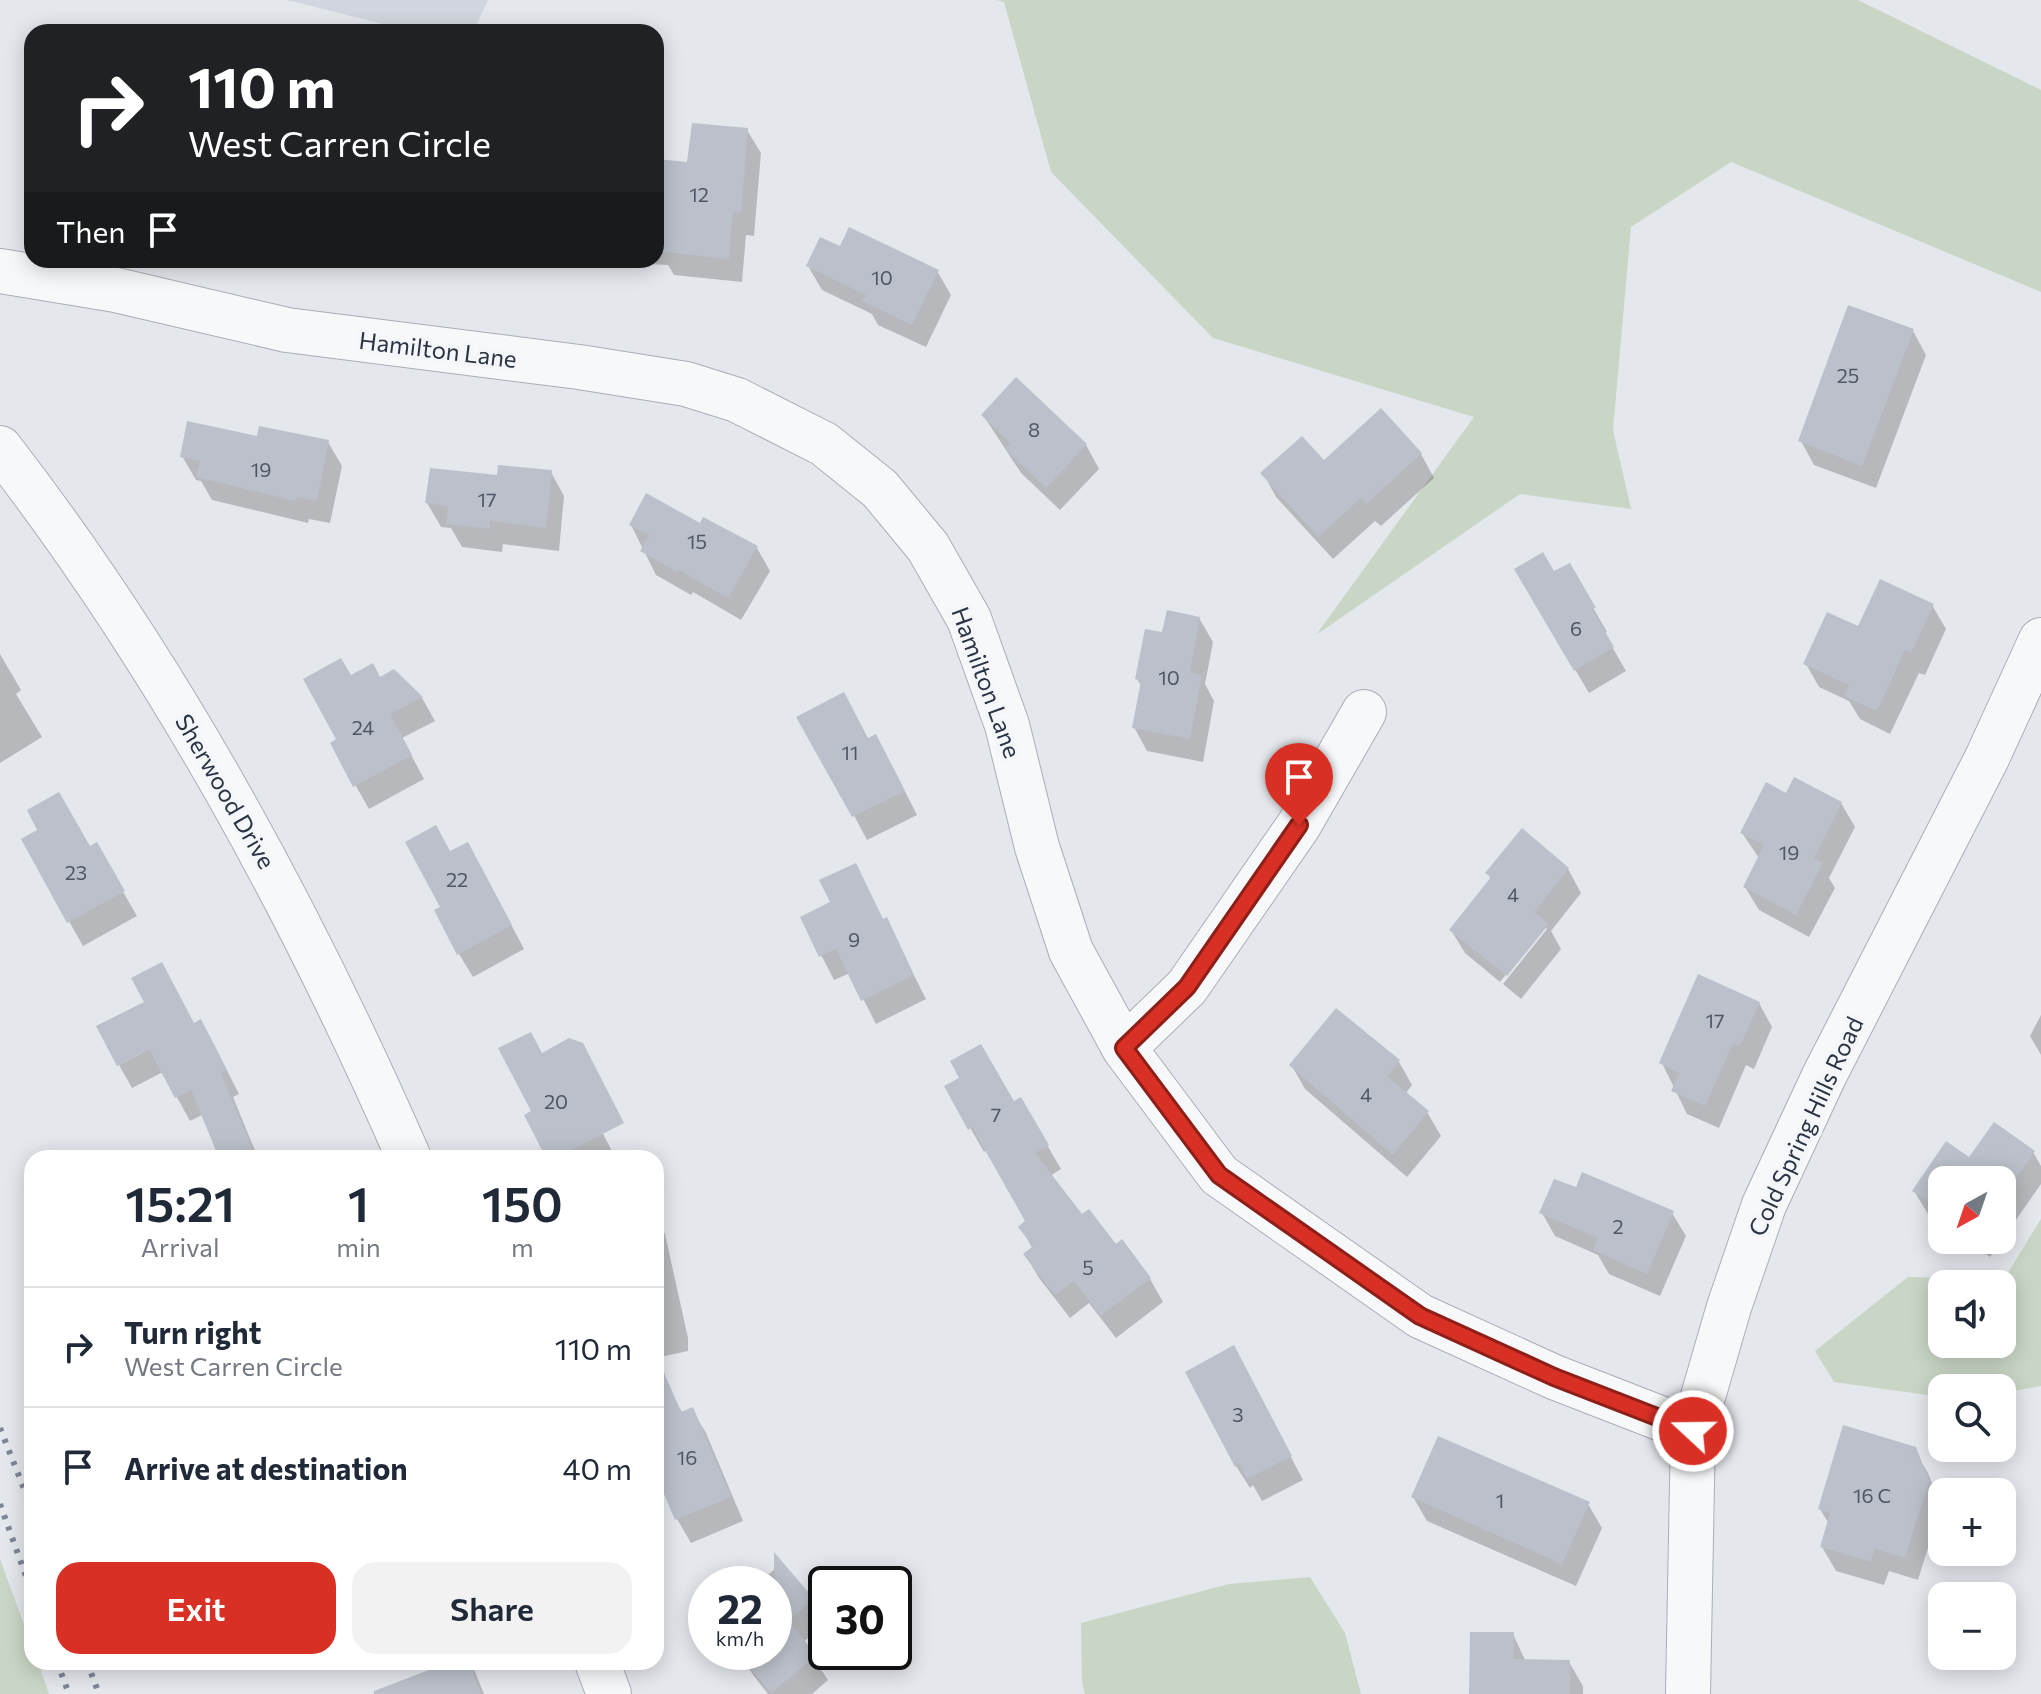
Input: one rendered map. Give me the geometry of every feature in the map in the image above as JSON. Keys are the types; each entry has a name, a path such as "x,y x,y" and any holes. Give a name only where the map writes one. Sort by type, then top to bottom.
{"street":[{"name":"Hamilton Lane","path":"0,271 116,290 287,330 579,367 686,384 737,400 824,444 880,489 928,547 969,619 1007,725 1037,847 1071,951 1124,1048 1219,1175 1420,1316 1554,1377 1693,1431"},
{"name":"Sherwood Drive","path":"0,448 148,658 240,812 300,922 405,1150"},
{"name":"Cold Spring Hills Road","path":"1688,1694 1693,1431 1729,1307 1764,1205 1824,1076 1987,758 2041,640"},
{"path":"1124,1048 1187,987 1299,825 1364,712"},
{"path":"600,1670 609,1694"}],"shaded area":[{"path":"287,0 488,0 477,24 383,24"}],"green space":[{"path":"996,0 1858,0 2041,90 2041,292 1731,162 1631,227 1613,430 1631,509 1520,494 1316,635 1474,417 1213,338 1051,172 1004,2"},
{"path":"2041,1219 2041,1386 2016,1390 2016,1374 1928,1374 1928,1395 1834,1382 1815,1351 1908,1277 1928,1277 1928,1358 2016,1358 2016,1270 2010,1270"},
{"path":"0,1559 24,1624 24,1670 41,1670 49,1694 0,1694"},
{"path":"1310,1577 1345,1633 1361,1694 1085,1694 1081,1623 1229,1584"}],"building":[{"path":"692,123 748,128 741,213 733,212 729,259 664,252 664,160 687,162"},
{"path":"849,227 939,270 912,325 862,301 866,295 806,266 820,237 840,246"},
{"path":"1848,305 1914,329 1862,466 1798,441"},
{"path":"1016,377 1087,444 1046,488 1005,449 1010,443 981,415"},
{"path":"1381,408 1422,453 1366,504 1361,498 1318,537 1260,473 1302,436 1324,460"},
{"path":"187,421 257,436 259,426 329,440 317,501 296,497 295,501 196,477 200,461 180,457"},
{"path":"498,465 552,470 546,528 490,521 490,529 446,524 448,506 425,503 430,468 497,475"},
{"path":"646,493 700,523 703,517 758,546 728,598 640,551 649,535 629,525"},
{"path":"1543,552 1554,571 1570,563 1614,647 1574,671 1514,569"},
{"path":"1880,579 1934,604 1911,653 1905,650 1877,711 1844,696 1849,685 1803,664 1827,612 1858,626"},
{"path":"1167,610 1200,617 1190,672 1202,675 1190,739 1132,728 1141,681 1135,679 1145,629 1162,632"},
{"path":"341,658 351,675 373,663 380,677 394,669 423,697 390,714 412,755 353,787 330,743 336,739 303,679"},
{"path":"844,692 868,738 876,734 905,791 852,817 796,717"},
{"path":"1794,777 1842,802 1814,858 1823,863 1796,915 1743,887 1764,845 1740,833 1766,782 1786,793"},
{"path":"59,792 90,846 97,842 125,891 67,923 21,839 37,830 27,810"},
{"path":"436,825 450,851 468,842 512,925 457,955 434,910 440,907 405,842"},
{"path":"1522,828 1569,868 1534,912 1549,924 1507,976 1449,930 1491,877 1485,873"},
{"path":"856,863 883,919 887,917 914,975 861,1001 836,949 819,957 800,917 830,902 819,880"},
{"path":"162,962 194,1023 201,1019 227,1070 221,1073 253,1150 216,1150 191,1090 175,1098 149,1049 117,1066 96,1026 144,1002 131,978"},
{"path":"1698,974 1760,1002 1740,1046 1733,1043 1705,1106 1671,1091 1679,1073 1659,1063"},
{"path":"1336,1008 1400,1060 1387,1076 1429,1111 1393,1155 1289,1065"},
{"path":"531,1032 542,1053 569,1038 583,1043 624,1123 572,1150 542,1150 524,1115 531,1111 498,1048"},
{"path":"981,1044 1014,1101 1021,1097 1049,1145 1035,1153 1082,1214 1089,1209 1116,1244 1122,1239 1151,1278 1101,1316 1074,1281 1055,1295 1023,1254 1033,1246 1018,1227 1025,1221 972,1127 968,1130 944,1086 959,1078 950,1061"},
{"path":"1994,1122 2035,1151 2016,1178 2016,1166 1929,1166 1946,1141 1969,1157"},
{"path":"1928,1167 1928,1202 1912,1191"},
{"path":"1582,1172 1674,1211 1647,1274 1593,1250 1598,1238 1539,1213 1554,1179 1576,1187"},
{"path":"1234,1345 1292,1456 1247,1479 1239,1463 1235,1467 1185,1372"},
{"path":"664,1373 681,1412 693,1407 731,1497 675,1520 664,1494"},
{"path":"1843,1425 1916,1447 1928,1484 1905,1558 1875,1549 1871,1562 1820,1547 1830,1513 1818,1509"},
{"path":"1438,1436 1590,1502 1562,1564 1411,1497"},
{"path":"774,1552 786,1566 774,1566"},
{"path":"792,1573 808,1592 808,1604 792,1618"},
{"path":"792,1626 808,1645 808,1663 771,1693 752,1670 792,1670"},
{"path":"1470,1632 1514,1632 1513,1659 1570,1660 1570,1694 1469,1694"},
{"path":"429,1670 472,1670 481,1694 374,1694 374,1691"}],"railway":[{"path":"0,1428 24,1489"},
{"path":"0,1504 24,1571"},
{"path":"60,1670 69,1694"},
{"path":"90,1670 99,1694"}],"route":[{"path":"1299,825 1187,987 1124,1048 1219,1175 1420,1316 1554,1377 1693,1431"}]}
